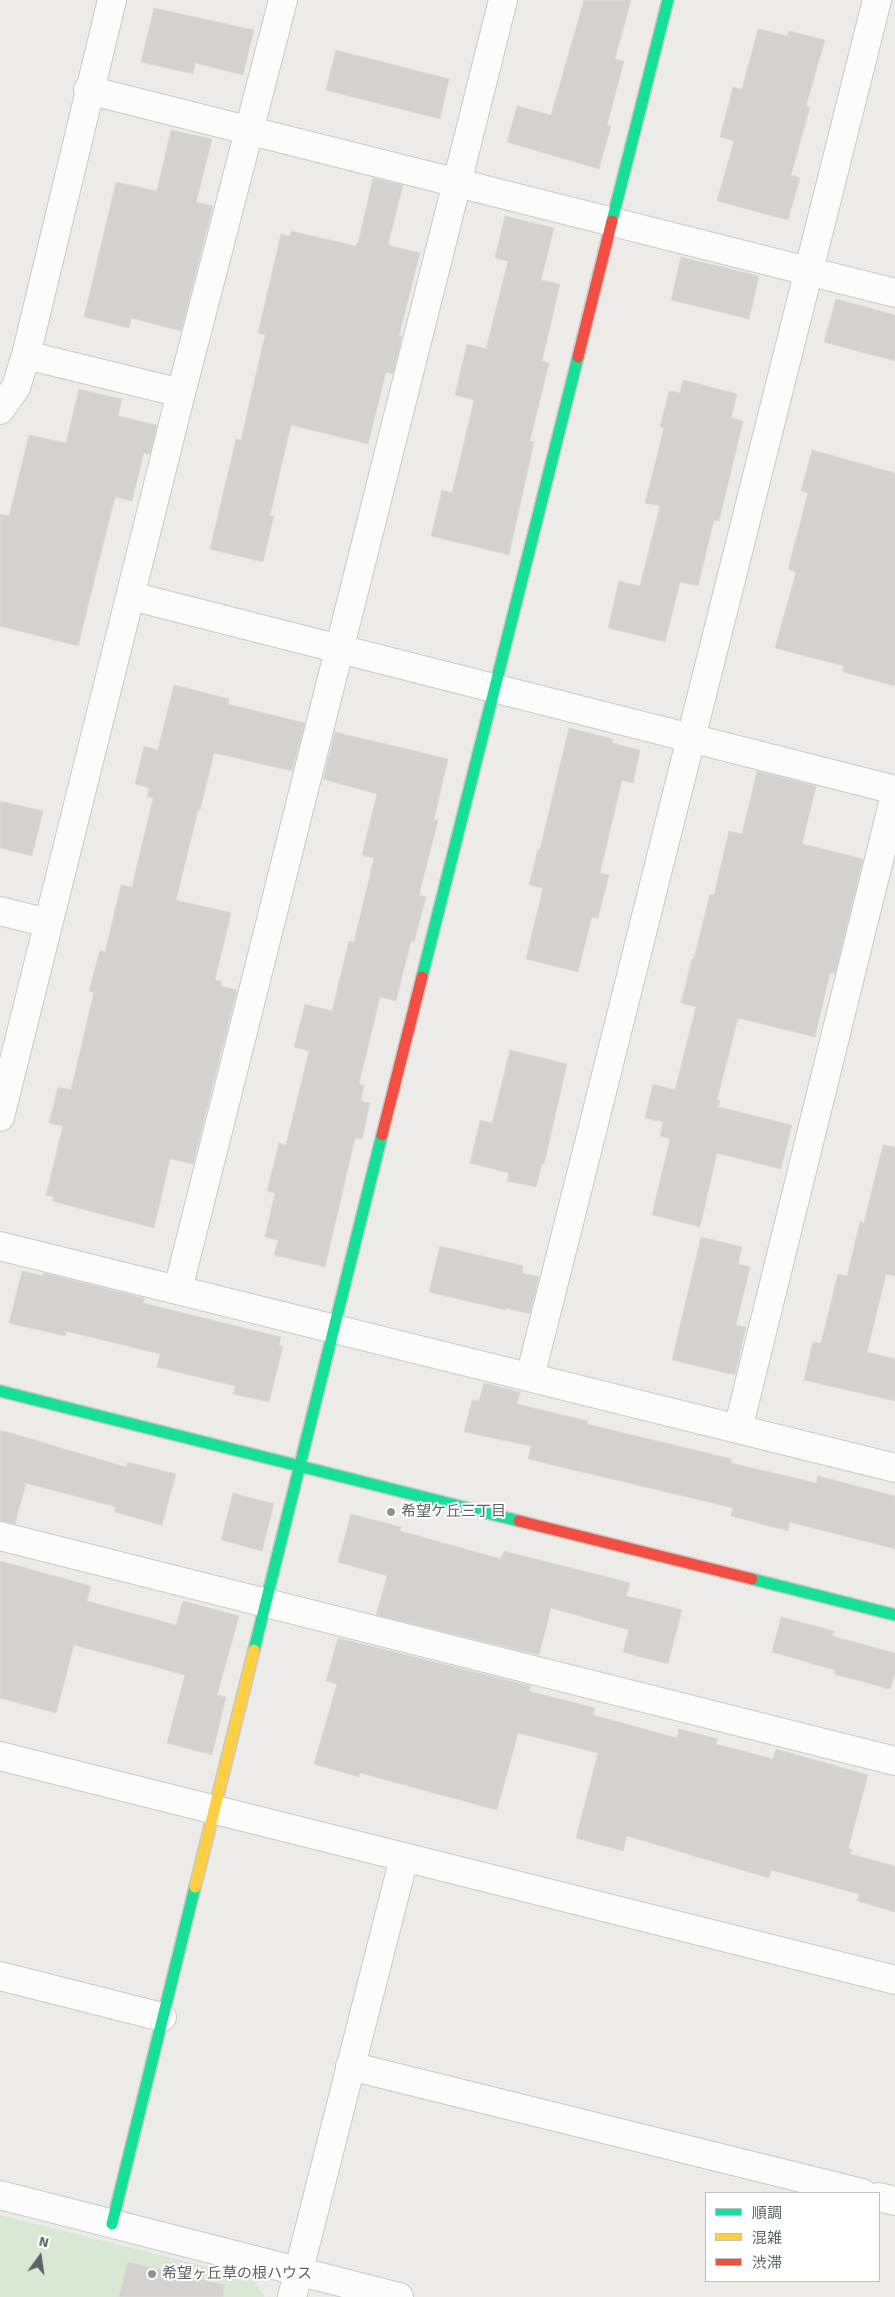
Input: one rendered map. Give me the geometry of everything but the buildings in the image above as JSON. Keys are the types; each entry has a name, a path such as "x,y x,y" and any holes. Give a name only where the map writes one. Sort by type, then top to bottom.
{"street":[{"path":"0,410 16,387 26,354 88,90 112,0"},
{"path":"0,1117 181,393 283,0"},
{"path":"178,1289 503,0"},
{"path":"112,2224 212,1810 668,0"},
{"path":"530,1377 877,0"},
{"path":"88,90 895,293"},
{"path":"26,354 181,393"},
{"path":"131,596 494,690 895,790"},
{"path":"738,1429 895,795"},
{"path":"0,911 48,923"},
{"path":"0,1246 895,1468"},
{"path":"0,1391 895,1615"},
{"path":"0,1536 895,1761"},
{"path":"0,1756 895,1980"},
{"path":"295,2284 404,1858"},
{"path":"0,1976 162,2017"},
{"path":"350,2066 858,2192"},
{"path":"0,2195 112,2224 295,2284 400,2297"},
{"path":"880,2197 895,2201"}],"green space":[{"path":"0,2215 252,2278 265,2297 0,2297"}],"traffic: fast":[{"path":"612,221 668,0"},
{"path":"422,977 578,357"},
{"path":"254,1650 382,1135"},
{"path":"0,1391 519,1521"},
{"path":"752,1579 895,1615"},
{"path":"112,2224 195,1887"}],"traffic: slow":[{"path":"195,1887 254,1650"}],"traffic: jam":[{"path":"578,357 612,221"},
{"path":"382,1135 422,977"},
{"path":"519,1521 752,1579"}],"place":[{"name":"希望ケ丘三丁目","path":"391,1512"},
{"name":"希望ヶ丘草の根ハウス","path":"152,2274"}]}
